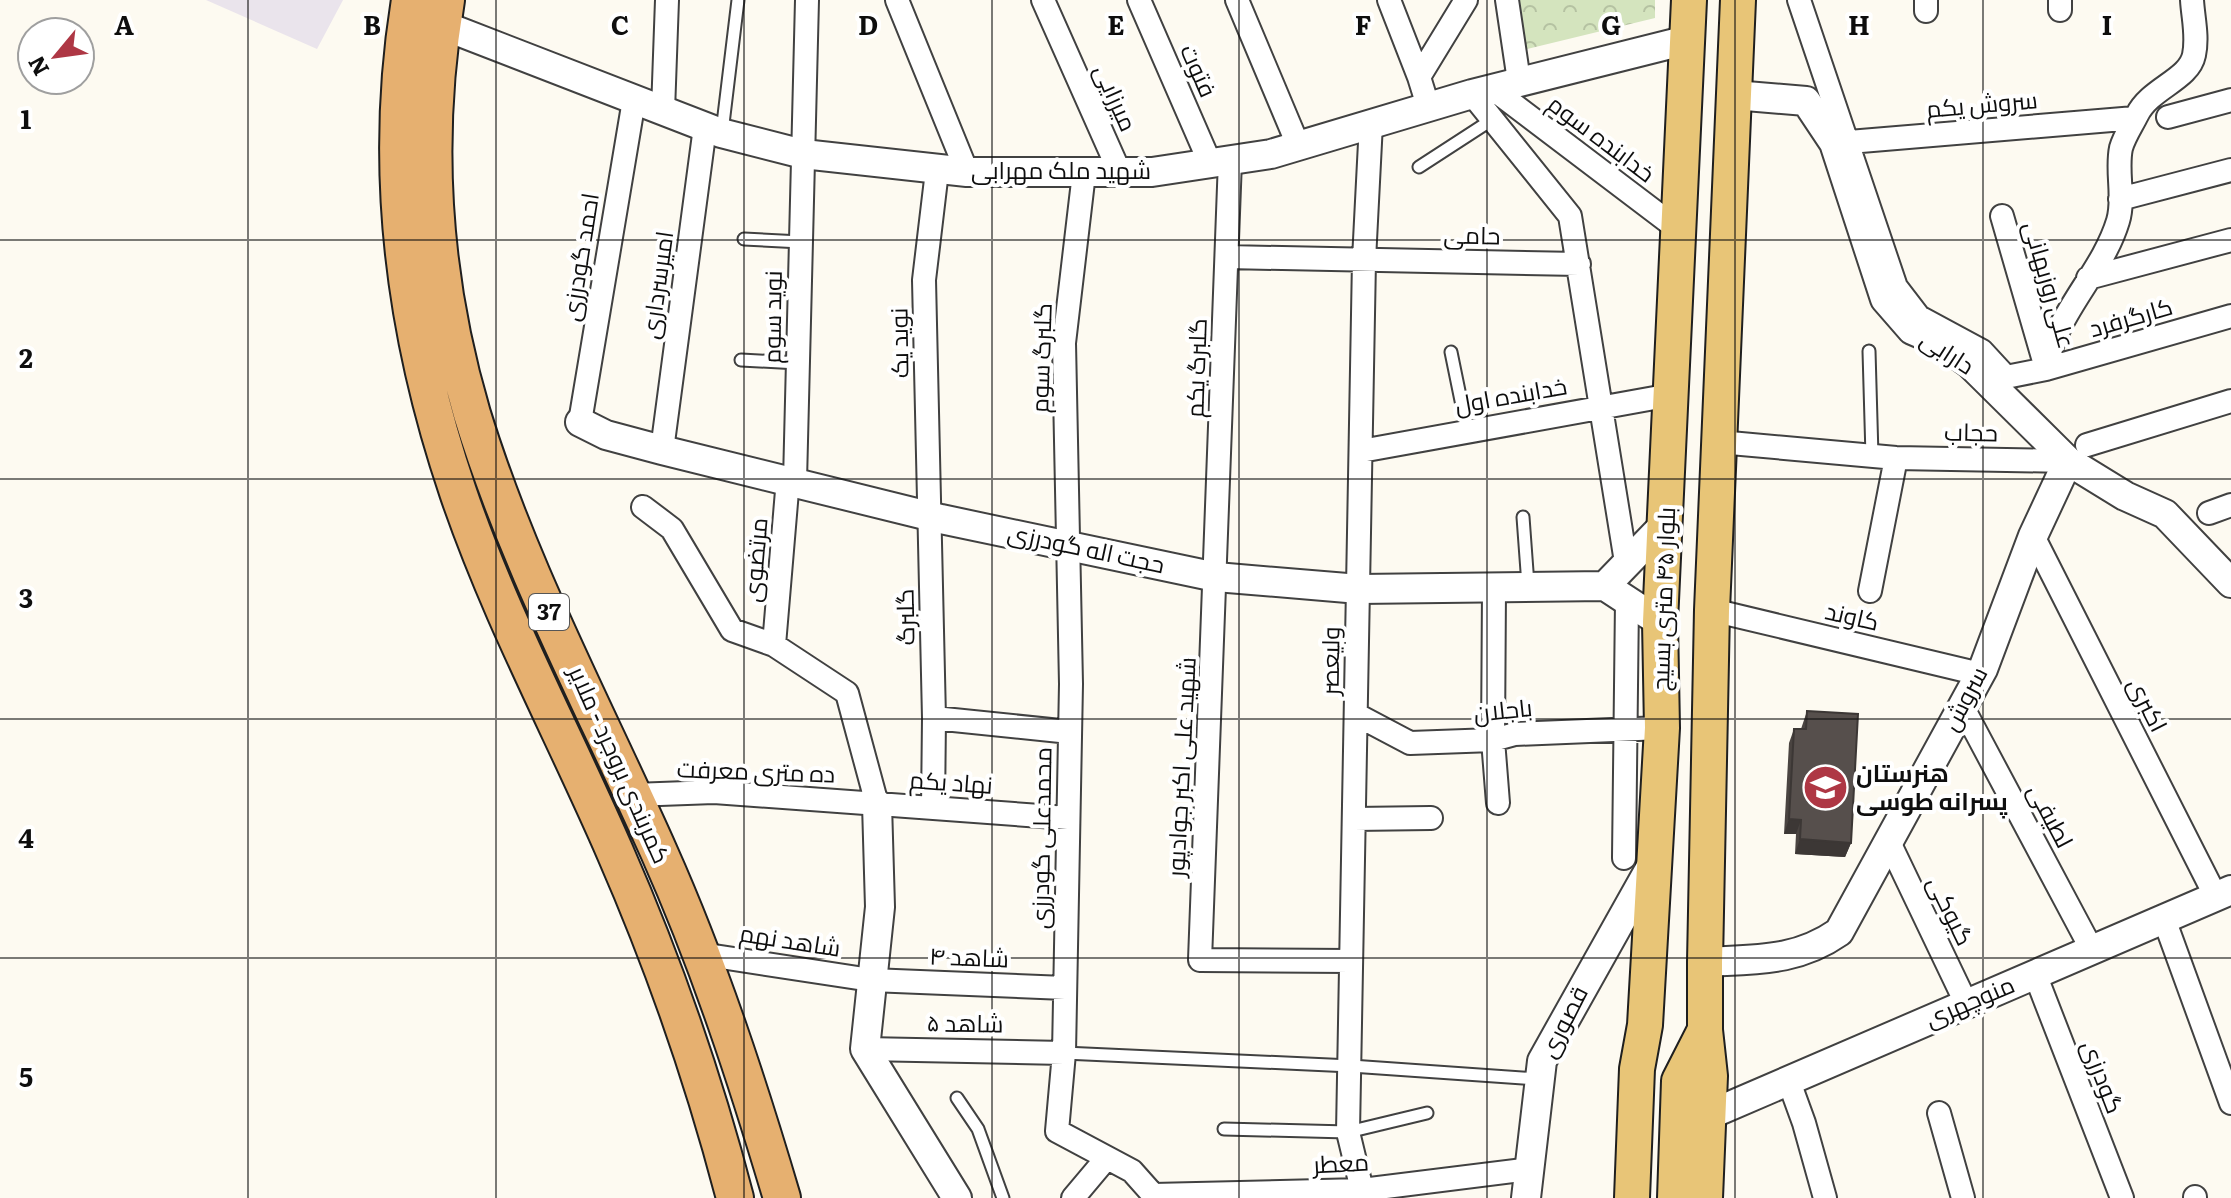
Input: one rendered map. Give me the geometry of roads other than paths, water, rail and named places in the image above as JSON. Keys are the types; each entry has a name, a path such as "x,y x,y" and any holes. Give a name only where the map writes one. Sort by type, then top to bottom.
{"highway":[{"name":"کمربندی بروجرد - ملایر","path":"410,0 398,90 399,216 414,322 439,432 459,495 493,581 650,936 693,1054 735,1198"},
{"name":"کمربندی بروجرد - ملایر","path":"444,13 437,57 433,170 439,255 464,383 515,529 701,954 746,1079 782,1198"}],"main road":[{"name":"بلوار ۴۵ متری بسیج","path":"1632,1198 1637,1069 1645,1025 1638,860 1662,728 1660,622 1689,0"},
{"name":"بلوار ۴۵ متری بسیج","path":"1705,1198 1710,1076 1705,1030 1705,962 1712,610 1738,0"},
{"path":"1645,1025 1668,1080 1675,1198"},
{"path":"1654,1198 1668,1080 1705,1030"}],"street":[{"path":"663,111 667,0"},
{"name":"نوید سوم","path":"792,480 807,0"},
{"path":"897,0 967,172"},
{"name":"میرزایی","path":"1043,0 1120,173"},
{"name":"فتوت","path":"1139,0 1220,162"},
{"path":"1237,0 1298,145"},
{"path":"1389,0 1428,106"},
{"path":"1419,77 1466,0"},
{"path":"1507,0 1493,119 1570,216 1603,407 1626,562 1616,593 1638,860"},
{"path":"1799,0 1842,142"},
{"path":"2046,369 2049,350 2118,220 2121,149 2135,118 2149,96 2188,70 2194,57 2196,35 2192,0"},
{"name":"شهید ملک مهرابی","path":"444,13 634,100 713,130 803,154 967,172 1120,173 1220,162 1298,145 1428,106 1687,40"},
{"name":"خدابنده سوم","path":"1495,88 1679,230"},
{"name":"دارابی","path":"1734,95 1806,101 1842,142 1885,299 1912,330 1940,342 1969,363 2125,496 2165,514 2231,583"},
{"name":"احمد گودرزی","path":"580,422 634,100"},
{"path":"2168,117 2231,100"},
{"name":"سروش یکم","path":"1842,142 2135,118"},
{"name":"ولیعصر","path":"1363,1194 1348,1132 1364,260 1371,123"},
{"name":"امیرسرداری","path":"662,450 713,130"},
{"name":"کارگرفرد","path":"1842,142 1896,287 1919,317 1982,351 2006,377 2046,369 2231,316"},
{"name":"گلبرگ یکم","path":"1216,577 1227,257 1220,162"},
{"path":"2120,199 2231,170"},
{"name":"نوید یک","path":"930,516 924,280 937,171"},
{"name":"گلبرگ سوم","path":"1068,546 1064,343 1084,173"},
{"name":"علی روزبهانی","path":"2002,216 2046,369"},
{"path":"2088,278 2231,240"},
{"name":"حامی","path":"1227,257 1579,264"},
{"name":"خدابنده اول","path":"1361,451 1671,395"},
{"name":"حجاب","path":"1719,442 1896,458 2078,453 2231,401"},
{"name":"حجت اله گودرزی","path":"580,422 606,435 930,516 1216,577 1359,589 1528,589 1616,593"},
{"name":"سروش","path":"1705,962 1783,958 1808,951 1839,932 1980,674 2033,536 2078,453"},
{"path":"1870,591 1896,458"},
{"name":"مرتضوی","path":"774,645 792,480"},
{"path":"2209,513 2231,505"},
{"path":"643,507 672,529 732,630 774,645 847,693 877,804 880,907 865,1049 957,1198"},
{"name":"گلبرگ","path":"930,516 933,808"},
{"path":"1626,562 1666,523"},
{"name":"اکبری","path":"2033,536 2224,894"},
{"name":"محمدعلی گودرزی","path":"1068,546 1070,732 1064,1053 1057,1131 1105,1160"},
{"name":"شهید علی اکبر جوادپور","path":"1216,577 1200,960 1351,961"},
{"path":"1494,590 1493,740 1498,803"},
{"path":"1616,593 1660,622"},
{"name":"کاوند","path":"1712,610 1980,674"},
{"name":"لطیفی","path":"1962,706 2092,950"},
{"name":"باجلان","path":"1357,715 1410,743 1493,740 1515,734 1662,728"},
{"path":"934,718 1070,732"},
{"name":"ده متری معرفت","path":"633,795 714,792 877,804"},
{"name":"نهاد یکم","path":"877,804 1068,818"},
{"path":"1354,819 1431,818"},
{"name":"گیوکی","path":"1888,840 1966,1003"},
{"name":"قصوری","path":"1526,1198 1542,1061 1638,860"},
{"name":"منوچهری","path":"1709,1115 2224,894"},
{"path":"2164,919 2231,1103"},
{"name":"شاهد نهم","path":"701,954 871,980"},
{"name":"گودرزی","path":"2035,974 2122,1198"},
{"name":"شاهد ۴","path":"871,980 1065,988"},
{"name":"شاهد ۵","path":"865,1049 1064,1053"},
{"path":"1788,1079 1825,1198"},
{"path":"1939,1113 1963,1198"},
{"path":"1073,1198 1105,1160 1132,1171 1155,1196"},
{"name":"معطر","path":"1155,1196 1363,1194 1530,1169"}],"lane":[{"path":"713,130 738,0"},
{"path":"1419,167 1493,119"},
{"path":"744,239 801,242"},
{"path":"1869,351 1872,456"},
{"path":"1451,352 1467,430"},
{"path":"741,360 798,363"},
{"path":"1523,517 1528,589"},
{"path":"1064,1053 1351,1066 1538,1079"},
{"path":"957,1098 978,1129 1003,1198"},
{"path":"1224,1129 1348,1132 1427,1113"}],"place":[{"name":"هنرستان پسرانه طوسی","path":"1825,788"}]}
